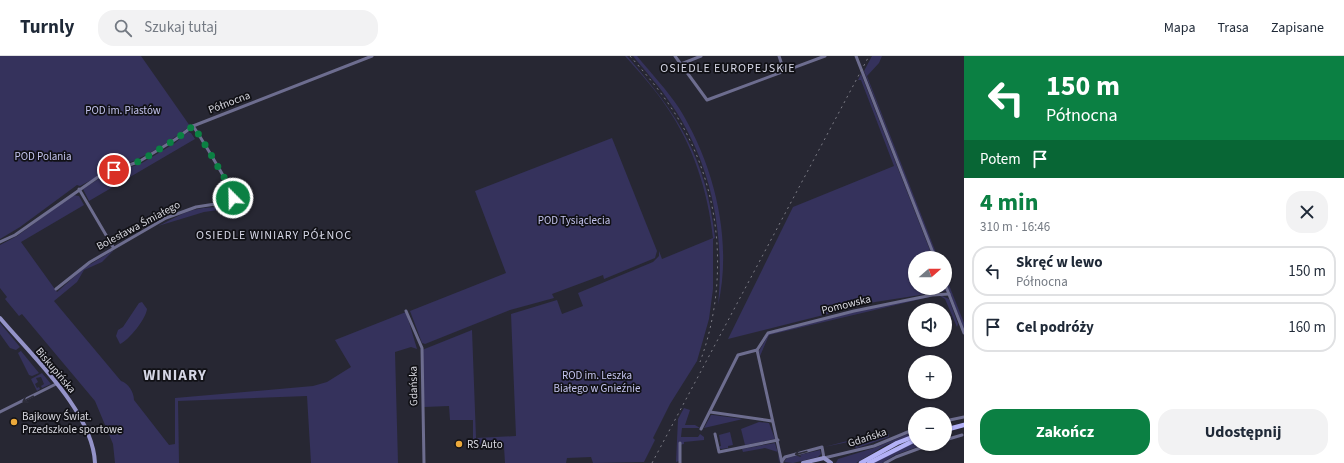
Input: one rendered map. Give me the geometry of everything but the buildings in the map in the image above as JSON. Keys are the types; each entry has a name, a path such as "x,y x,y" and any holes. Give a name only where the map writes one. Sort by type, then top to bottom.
{"main road":[{"path":"952,428 964,425"},
{"name":"Gdańska","path":"861,463 892,445 908,439"},
{"name":"Gdańska","path":"869,463 908,443"}],"street":[{"name":"Północna","path":"0,242 15,235 79,189 108,173 140,161 176,139 193,126 372,56"},
{"path":"675,56 707,100 825,56"},
{"path":"681,64 701,56"},
{"path":"778,56 784,71"},
{"path":"856,56 932,251"},
{"name":"Bolesława Śmiałego","path":"56,289 90,262 113,247 180,212 201,206 228,202 233,198 234,194 214,162 213,155 193,126"},
{"path":"79,189 113,247"},
{"name":"Pomowska","path":"757,350 768,333 854,311 932,295"},
{"path":"949,295 964,333"},
{"name":"Gdańska","path":"406,311 422,348 424,463"},
{"name":"Biskupińska","path":"0,318 75,407 81,417 94,449 95,463"},
{"path":"701,429 739,354 757,350 782,462"},
{"path":"0,412 56,384"},
{"path":"710,412 772,421"},
{"path":"952,420 964,417"},
{"name":"Gdańska","path":"803,463 874,446 908,432"},
{"path":"715,434 719,452 778,440"},
{"path":"952,438 962,435"},
{"path":"680,443 681,462"},
{"path":"782,462 785,457 822,448 824,458 831,463"},
{"path":"885,463 912,451"}],"green space":[{"path":"0,56 141,56 190,126 164,145 146,155 116,168 114,166 112,169 80,186 77,185 20,227 0,239"},
{"name":"ROD im. Leszka Białego w Gnieźnie","path":"625,56 627,56 661,98 687,139 705,184 711,209 715,238 713,239 713,289 709,319 697,361 670,404 653,438 655,440 644,462 593,463 591,457 567,458 566,463 505,463 504,447 473,448 473,420 450,420 449,406 424,407 422,350 472,330 476,438 516,436 511,314 557,300 562,314 583,306 578,293 653,262 659,256 659,251 662,259 713,238 711,220 703,186 698,169 684,136 661,99"},
{"path":"633,56 637,56 679,108 702,153 711,178 717,203 723,255 722,280 718,305 720,278 717,226 706,175 697,150 671,104"},
{"path":"872,56 882,56 879,63 867,76 935,251 933,251 864,71"},
{"path":"861,74 930,251 908,251 908,295 920,295 875,302 728,339 793,207 894,166 861,80 858,80"},
{"path":"188,132 191,133 195,139 89,201 83,189 100,178 142,163 175,143"},
{"name":"POD Tysiąclecia","path":"612,138 657,251 655,258 604,279 603,275 552,294 554,298 510,310 425,344 422,343 410,311 506,273 475,191"},
{"path":"73,195 79,196 84,205 21,242 57,292 84,268 114,250 102,262 84,270 77,282 54,301 121,381 124,382 132,391 134,400 169,445 175,444 175,398 313,386 327,382 351,367 335,340 406,312 417,349 411,347 395,352 398,463 311,463 307,396 178,401 179,463 115,463 113,444 95,401 22,314 19,316 5,299 7,297 0,288 0,245 17,236"},
{"path":"239,197 246,206 204,212 158,226 187,212 230,204"},
{"path":"952,293 964,323 964,329 951,295"},
{"path":"938,295 769,335 760,356 759,351 769,334 862,310"},
{"path":"938,295 949,299 950,303 947,303 945,299"},
{"path":"142,302 147,309 146,313 132,334 120,344 116,336 118,330 123,327 139,303"},
{"path":"952,307 958,324 957,327 952,315"},
{"path":"0,323 20,347 16,350 10,348 0,334"},
{"path":"22,350 21,351 39,373 32,376 29,375 18,353"},
{"path":"42,373 51,384 42,388 41,386 44,384 41,377 36,378 38,382 35,384 37,388 39,387 40,389 37,391 31,379"},
{"path":"684,408 690,410 685,425 695,425 700,428 682,428 681,437 698,437 700,434 704,437 704,440 684,442 684,444 679,445 679,461 676,462 678,419"},
{"path":"711,415 713,415 743,419 704,428"},
{"path":"759,422 769,423 775,439 745,445 741,429"},
{"path":"730,432 733,445 728,446 728,448 721,449 718,447 721,446 719,435"},
{"path":"889,434 889,437 857,448 854,447 853,441 824,447 855,439 856,444"},
{"path":"908,434 908,437 886,445 856,463 836,463 838,459 874,448"},
{"path":"775,443 778,452 765,448 743,452 742,449"},
{"path":"908,446 908,450 895,455 882,463 873,463"},
{"path":"820,450 821,454 818,457 793,463 784,462 787,458"}],"railway":[{"path":"630,56 665,99 687,135 701,165 710,197 716,230 718,264 716,297 710,330 700,362"},
{"path":"652,463 869,56"}],"place":[{"name":"Bajkowy Świat. Przedszkole sportowe","path":"14,422"},
{"name":"RS Auto","path":"459,444"}],"district":[{"name":"OSIEDLE EUROPEJSKIE","path":"728,68"},
{"name":"OSIEDLE WINIARY PÓŁNOC","path":"274,235"},
{"name":"WINIARY","path":"175,375"}],"route":[{"path":"114,170 140,161 176,139 193,126 213,155 214,162 234,194 233,198"}],"park label":[{"name":"POD im. Piastów","path":"123,110"},
{"name":"POD Polania","path":"43,156"}]}
